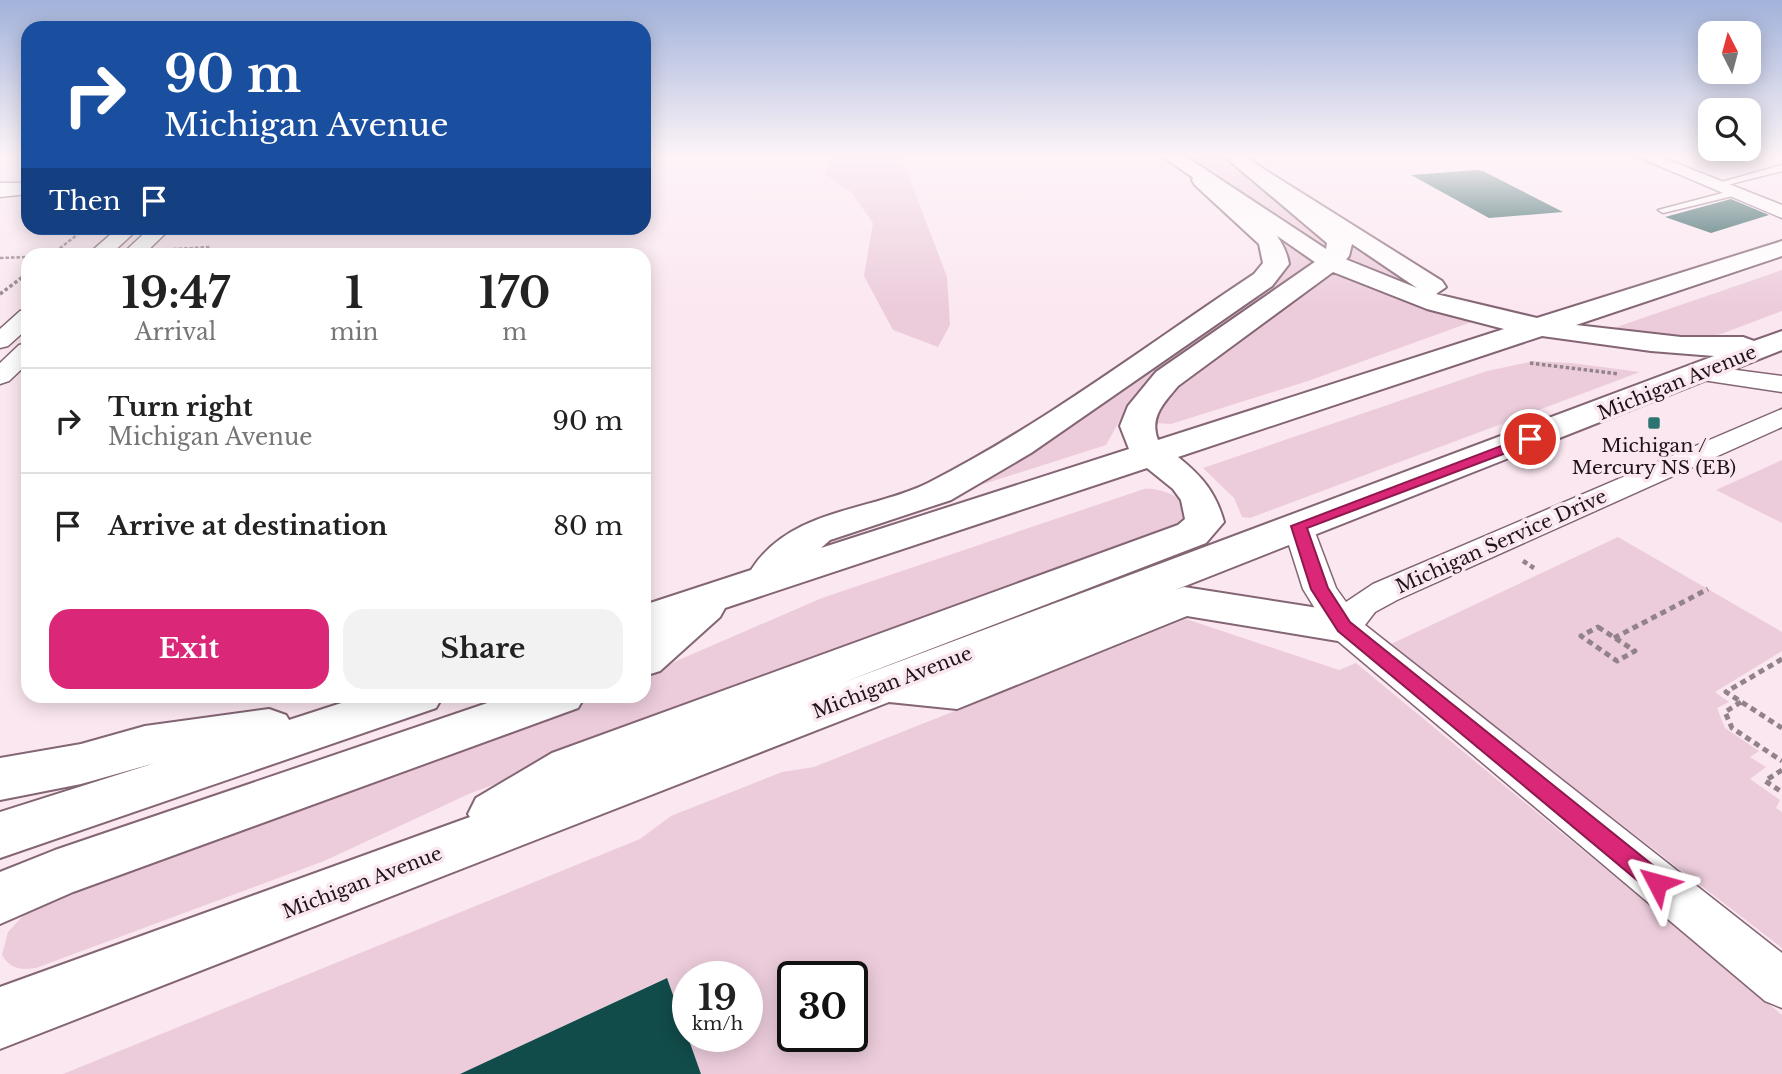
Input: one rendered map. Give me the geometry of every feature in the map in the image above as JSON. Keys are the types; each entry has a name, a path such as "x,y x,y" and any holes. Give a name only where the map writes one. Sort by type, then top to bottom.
{"main road":[{"path":"651,655 816,532 938,492 1019,446 1263,280 1276,264 1274,248 1269,240 1232,206"},
{"path":"1244,206 1331,262 1406,294 1535,329 1689,348 1779,341"},
{"path":"416,862 570,767 1192,534 1205,522 1204,508 1186,482 1137,437 1135,422 1147,399 1167,379 1331,262 1340,250 1336,238 1297,206"},
{"path":"1310,206 1431,286 1482,301 1583,313"},
{"path":"651,618 1782,248"},
{"name":"Michigan Avenue","path":"0,1018 883,685 1779,341"},
{"path":"1486,346 1699,373"},
{"path":"883,685 957,692 1184,601 1344,627"},
{"path":"0,835 400,703"},
{"path":"0,898 55,874 542,703"},
{"path":"0,779 81,764 145,745 365,715"}],"street":[{"path":"106,248 122,235"},
{"path":"139,248 153,235"},
{"path":"0,341 21,322"},
{"path":"0,376 21,356"},
{"path":"1699,373 1782,384"},
{"name":"Michigan Service Drive","path":"1344,627 1363,604 1385,592 1782,417"},
{"path":"1299,526 1320,589 1344,627 1782,984"}],"lane":[{"path":"1663,210 1679,206"}],"path":[{"path":"60,248 77,235"},
{"path":"195,248 211,247"},
{"path":"0,258 21,257"},
{"path":"0,294 21,278"},
{"path":"1530,363 1629,376"},
{"path":"1615,638 1708,589"},
{"path":"1598,627 1615,638 1634,652 1617,661 1581,636 1598,627"},
{"path":"1782,659 1726,692 1782,728"},
{"path":"1741,702 1725,712 1732,728 1782,761"},
{"path":"1782,770 1765,781 1782,792"}],"shaded area":[{"path":"861,206 920,206 947,277 950,325 938,347 893,330 864,276 873,223"},
{"path":"1234,206 1239,206 1320,260 1144,388 1125,411 1106,445 971,488 1279,272"},
{"path":"1258,206 1289,206 1327,236 1330,253"},
{"path":"1303,206 1422,286 1452,297 1510,309 1495,313 1350,267"},
{"path":"1330,268 1477,320 1308,381 1171,424 1155,423 1159,402 1168,389"},
{"path":"1782,270 1782,311 1721,334 1673,339 1608,330"},
{"path":"1534,361 1640,372 1250,518 1242,517 1234,498 1203,468 1487,371"},
{"path":"1782,460 1782,523 1716,490"},
{"path":"1144,489 1168,493 1183,503 1186,509 1181,525 1153,543 471,793 324,861 36,968 16,967 2,955 8,932 32,906 457,741 568,703 651,703 651,672 822,598"},
{"path":"1618,537 1782,632 1782,651 1715,692 1729,702 1717,708 1725,728 1759,751 1750,757 1766,767 1750,779 1780,800 1776,808 1782,812 1782,948 1389,645"},
{"path":"1186,619 1339,670 1356,663 1782,1015 1782,1074 701,1074 693,1052 763,1052 763,961 672,961 672,994 666,978 460,1074 63,1074 640,839 671,816 782,772 814,767"}],"building":[{"path":"1467,206 1552,206 1563,212 1489,218"},
{"path":"1705,206 1748,206 1769,215 1711,233 1665,217"},
{"path":"667,978 672,992 672,1052 693,1052 701,1074 460,1074"}],"place":[{"name":"Michigan / Mercury NS (EB)","path":"1654,423"}],"route":[{"path":"1530,439 1299,526 1320,589 1344,627 1657,883"}]}
